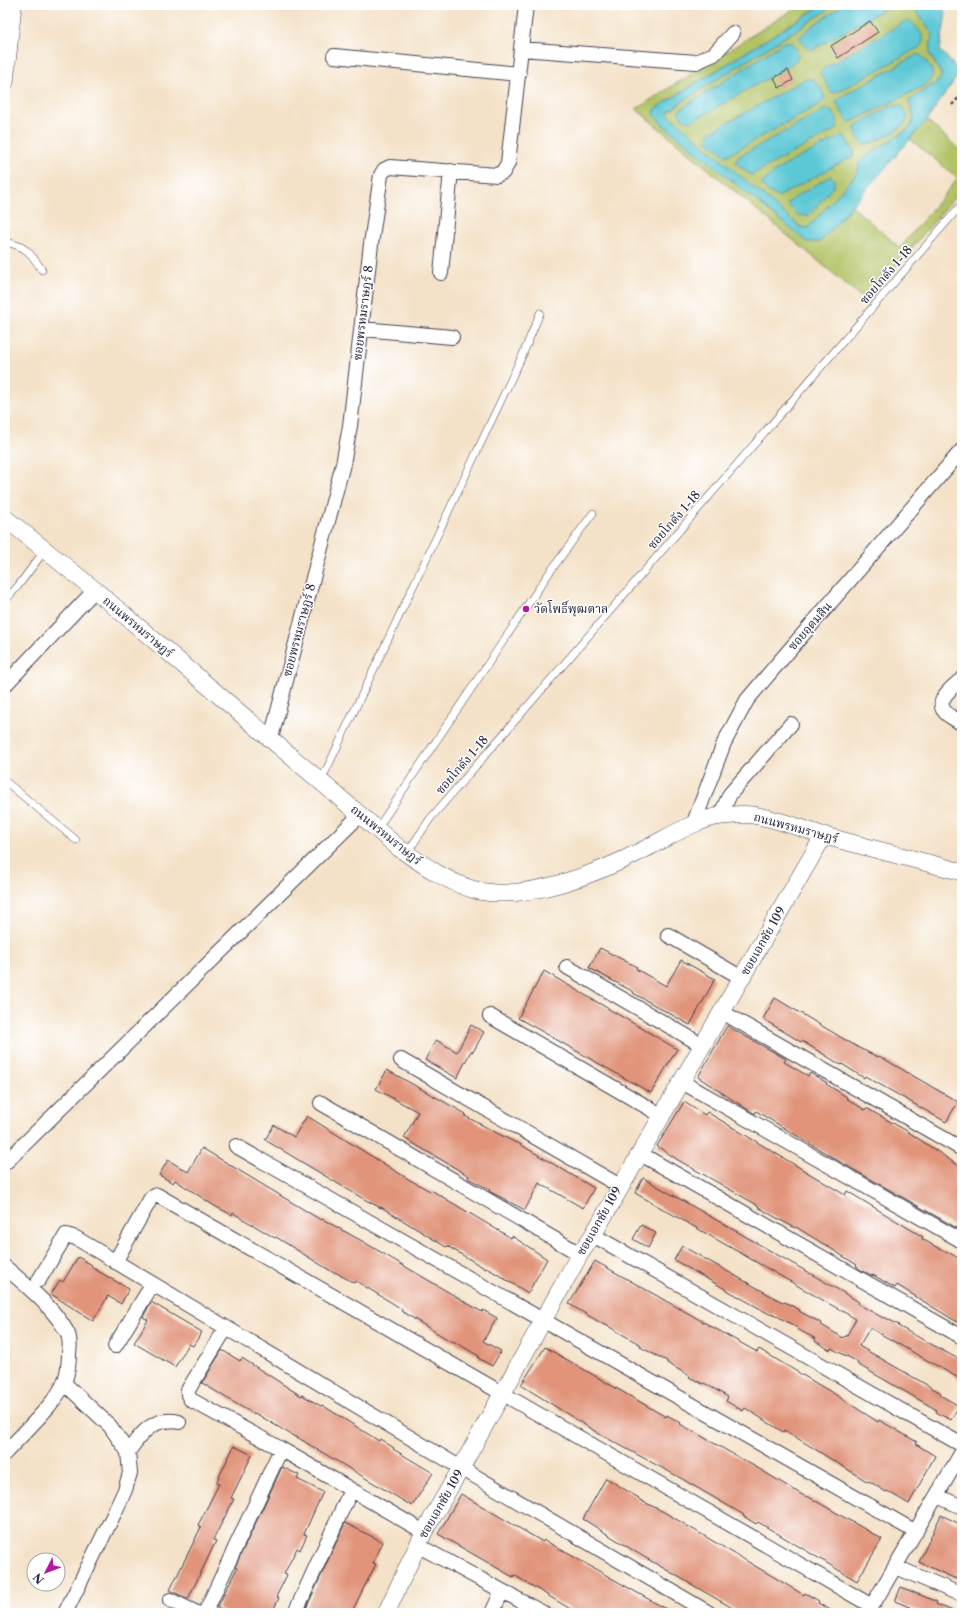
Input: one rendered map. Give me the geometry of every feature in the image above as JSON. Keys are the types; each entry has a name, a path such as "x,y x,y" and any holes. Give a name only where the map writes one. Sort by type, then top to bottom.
{"street":[{"path":"5,82 13,5"},
{"name":"ซอยพรหมราษฎร์ 8","path":"271,738 343,464 350,426 371,244 382,173 390,167 497,175 500,174 506,167 508,163 519,74 526,5"},
{"path":"521,50 696,62 714,54 733,33"},
{"path":"334,56 519,74"},
{"path":"441,273 451,171"},
{"path":"362,329 452,337"},
{"name":"ซอยอุดมสิน","path":"693,825 724,743 748,700 962,450"},
{"name":"ถนนพรหมราษฎร์","path":"5,518 94,590 271,738 376,830 407,854 431,869 475,890 498,894 521,892 586,875 622,861 693,825 720,816 757,815 824,835 962,872"},
{"path":"5,685 94,590"},
{"path":"962,679 949,690 943,698 942,708 946,713 962,724"},
{"path":"720,816 730,794 791,724"},
{"path":"5,1163 360,815"},
{"name":"ซอยเอกชัย 109","path":"386,1613 420,1538 461,1468 580,1254 661,1115 682,1082 824,835"},
{"path":"668,935 742,978"},
{"path":"567,966 702,1045"},
{"path":"722,1012 962,1149"},
{"path":"490,1016 661,1115"},
{"path":"401,1060 620,1186"},
{"path":"682,1082 962,1241"},
{"path":"321,1103 580,1254"},
{"path":"236,1146 916,1532"},
{"path":"639,1153 962,1337"},
{"path":"115,1262 151,1198 157,1195 502,1394 870,1610 962,1452"},
{"path":"593,1234 962,1445"},
{"path":"39,1280 66,1235 76,1238 461,1468 709,1613"},
{"path":"5,1267 36,1295 52,1312 68,1333 70,1348 69,1363 64,1383 56,1397 5,1453"},
{"path":"115,1346 152,1284"},
{"path":"226,1328 188,1390 188,1395 191,1400 281,1449 351,1490 420,1538 502,1591 543,1613"},
{"path":"64,1383 110,1426 128,1452 130,1473 125,1490 65,1613"},
{"path":"128,1452 139,1436 159,1421 169,1420 179,1422"},
{"path":"205,1613 281,1449"},
{"path":"295,1613 351,1490"},
{"path":"937,1496 962,1507"},
{"path":"896,1567 962,1595"},
{"path":"492,1613 502,1591"},
{"path":"170,1600 196,1613"}],"lane":[{"name":"ซอยโกดัง 1-18","path":"407,854 430,819 962,204"},
{"path":"5,242 19,245 31,252 42,270"},
{"path":"321,781 523,354 540,313"},
{"path":"376,830 547,576 593,513"},
{"path":"5,601 45,550"},
{"path":"5,781 76,840"}],"path":[{"path":"952,105 962,94"}],"green space":[{"path":"800,5 822,5 656,108 654,114 820,242 852,206 900,248 958,178 910,139 927,120 962,152 962,189 866,301 636,109"},
{"path":"836,5 843,5 811,27 810,51 891,5 912,5 932,33 930,54 942,76 939,81 909,101 914,118 910,128 859,163 858,172 808,228 800,227 668,115 668,112 689,97","holes":["930,81 924,86 853,121","844,136 854,151 854,155 778,197"]}],"water":[{"path":"822,5 836,5 689,97 668,112 669,115 800,227 808,228 858,172 859,163 910,128 914,118 909,101 939,81 942,75 930,54 932,33 912,5 940,5 946,14 940,50 960,72 927,120 820,242 807,242 662,124 654,114 656,108"},
{"path":"843,5 891,5 810,51 799,38 811,27"},
{"path":"908,20 916,26 922,35 923,41 920,47 837,92 832,93 820,73 824,68"},
{"path":"784,42 791,42 797,50 798,58 789,66 691,122 682,118 678,111"},
{"path":"918,54 925,59 932,70 931,78 924,86 853,121 848,122 836,102 841,97"},
{"path":"805,79 813,79 821,89 825,98 820,104 726,156 708,141 709,133"},
{"path":"901,105 908,116 906,122 902,126 891,134 866,145 859,140 855,126 889,107"},
{"path":"828,108 837,118 837,129 751,175 736,163 738,157"},
{"path":"844,135 855,155 778,197 769,192 762,185 766,179 786,165"},
{"path":"830,176 835,180 833,187 808,216 798,215 787,204 794,198"}],"building":[{"path":"870,21 878,32 838,58 831,46"},
{"path":"788,70 793,80 779,88 774,78"},
{"path":"600,948 637,967 636,969 666,986 681,960 715,979 690,1025 633,993 634,992 589,968"},
{"path":"544,971 677,1049 651,1093 518,1018"},
{"path":"775,998 859,1048 878,1057 879,1056 958,1102 946,1122 865,1076 864,1078 763,1019"},
{"path":"471,1025 484,1032 473,1052 471,1051 457,1078 425,1060 436,1040 457,1052"},
{"path":"727,1026 786,1059 784,1062 808,1076 810,1073 827,1083 826,1084 865,1110 866,1108 907,1131 962,1168 962,1231 837,1160 756,1111 755,1114 698,1077"},
{"path":"387,1070 466,1114 465,1116 516,1142 594,1188 583,1208 539,1183 525,1210 489,1191 490,1190 468,1178 469,1176 404,1138 418,1112 376,1089"},
{"path":"684,1102 705,1115 707,1112 845,1195 847,1191 923,1237 922,1239 962,1260 962,1325 897,1285 895,1288 861,1270 856,1266 857,1265 796,1227 795,1228 775,1217 657,1146"},
{"path":"307,1116 410,1180 430,1191 431,1190 511,1238 512,1236 547,1259 528,1293 487,1268 486,1269 447,1246 446,1247 381,1207 362,1198 265,1140 274,1125 294,1137"},
{"path":"202,1148 321,1220 322,1219 362,1241 482,1312 483,1310 497,1318 483,1341 501,1351 492,1366 478,1358 479,1356 453,1341 452,1342 401,1311 402,1309 356,1281 354,1283 335,1272 334,1273 276,1237 275,1238 233,1213 232,1215 213,1205 175,1180 173,1183 159,1175 168,1160 188,1172"},
{"path":"643,1178 839,1290 859,1302 858,1304 899,1325 898,1326 962,1361 962,1380 870,1328 859,1346 941,1393 940,1395 959,1406 951,1420 936,1412 937,1410 857,1364 858,1362 831,1348 830,1350 815,1341 816,1339 772,1313 771,1315 674,1260 682,1246 784,1303 785,1302 800,1310 799,1311 821,1323 820,1324 843,1338 845,1336 846,1337 856,1319 635,1193"},
{"path":"641,1225 656,1233 648,1248 633,1239"},
{"path":"78,1257 92,1265 91,1267 129,1289 121,1304 108,1296 93,1321 51,1294 60,1280 63,1282"},
{"path":"595,1261 757,1352 759,1349 878,1422 879,1420 917,1442 916,1444 935,1456 909,1504 869,1481 868,1482 784,1430 783,1432 745,1408 743,1411 726,1401 728,1397 704,1383 703,1384 689,1377 690,1376 667,1363 667,1361 640,1347 641,1345 569,1304"},
{"path":"151,1302 202,1332 193,1346 189,1344 175,1367 134,1343 148,1320 143,1317"},
{"path":"545,1347 666,1417 667,1415 806,1497 807,1496 882,1539 857,1581 758,1522 756,1524 743,1516 744,1515 677,1476 601,1435 521,1385"},
{"path":"222,1350 240,1361 242,1358 301,1396 302,1395 321,1406 322,1405 379,1441 380,1439 394,1448 393,1449 433,1473 412,1506 295,1436 202,1383"},
{"path":"234,1446 252,1455 231,1498 234,1499 213,1540 216,1541 188,1599 170,1590 201,1527 198,1525 219,1484 216,1483"},
{"path":"282,1467 299,1475 297,1479 323,1492 304,1534 307,1535 300,1550 297,1548 284,1574 287,1575 276,1597 279,1598 272,1613 227,1613 217,1608 237,1568 235,1567"},
{"path":"606,1478 639,1498 638,1499 664,1512 804,1595 805,1593 819,1601 818,1603 836,1613 741,1613 639,1554 583,1519"},
{"path":"461,1494 543,1542 544,1540 673,1613 577,1613 514,1575 513,1577 438,1534"},
{"path":"941,1515 962,1525 962,1580 956,1579 919,1562"},
{"path":"345,1523 383,1542 373,1563 376,1564 351,1613 304,1613"},
{"path":"901,1587 937,1602 936,1604 958,1613 923,1613 895,1601"}],"place":[{"name":"วัดโพธิ์พุฒตาล","path":"526,609"}]}
